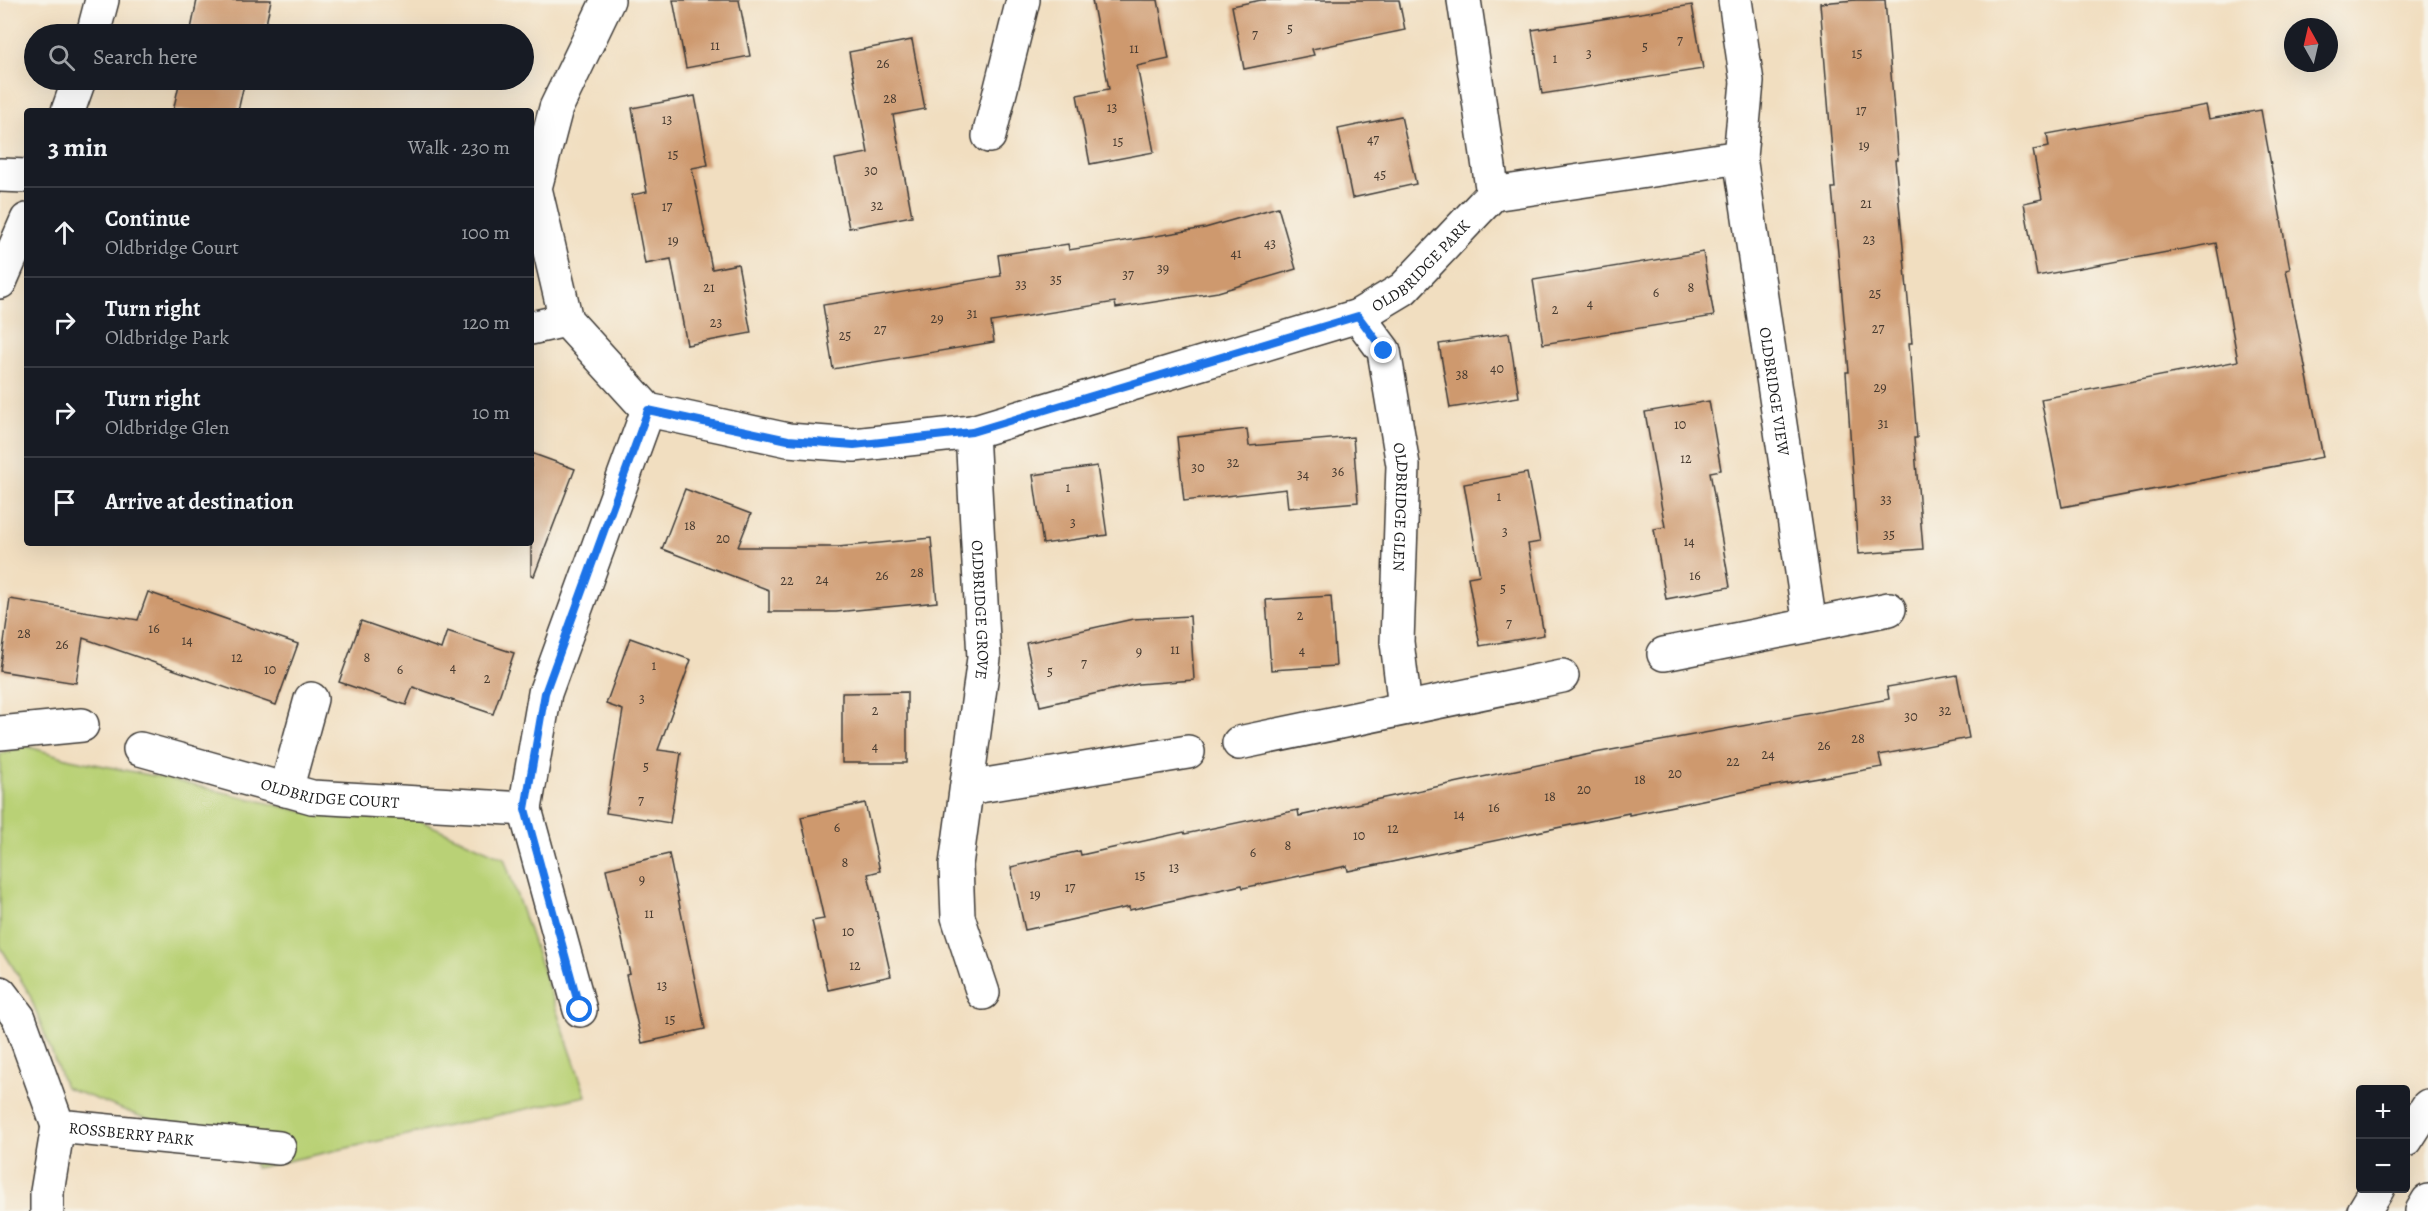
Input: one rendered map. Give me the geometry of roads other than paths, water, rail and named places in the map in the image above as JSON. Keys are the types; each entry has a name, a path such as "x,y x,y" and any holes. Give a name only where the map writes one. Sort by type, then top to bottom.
{"street":[{"path":"96,24 102,0"},
{"path":"580,1010 525,809 545,693 648,410 566,320 535,188 556,108 608,0"},
{"path":"989,136 1023,0"},
{"path":"1464,0 1493,194 1740,157"},
{"name":"OLDBRIDGE VIEW","path":"1735,0 1747,82 1740,157 1810,625"},
{"path":"69,108 75,90"},
{"path":"0,175 24,176"},
{"name":"OLDBRIDGE PARK","path":"648,410 788,440 854,445 972,432 1358,316 1402,288 1493,194"},
{"path":"0,282 24,227"},
{"name":"OLDBRIDGE GLEN","path":"1358,316 1384,351 1403,465 1397,642 1405,708"},
{"path":"534,327 566,320"},
{"name":"OLDBRIDGE GROVE","path":"972,432 984,658 956,865 958,917 983,993"},
{"path":"1664,654 1888,609"},
{"path":"1239,743 1562,676"},
{"path":"286,790 311,699"},
{"path":"0,733 82,724"},
{"name":"OLDBRIDGE COURT","path":"140,749 312,797 525,809"},
{"path":"967,788 1188,752"},
{"name":"ROSSBERRY PARK","path":"0,993 19,1018 58,1126 279,1148"},
{"path":"2407,1139 2428,1106"},
{"path":"47,1211 47,1191 58,1126"},
{"path":"2364,1211 2375,1193"},
{"path":"2422,1211 2428,1201"}]}
